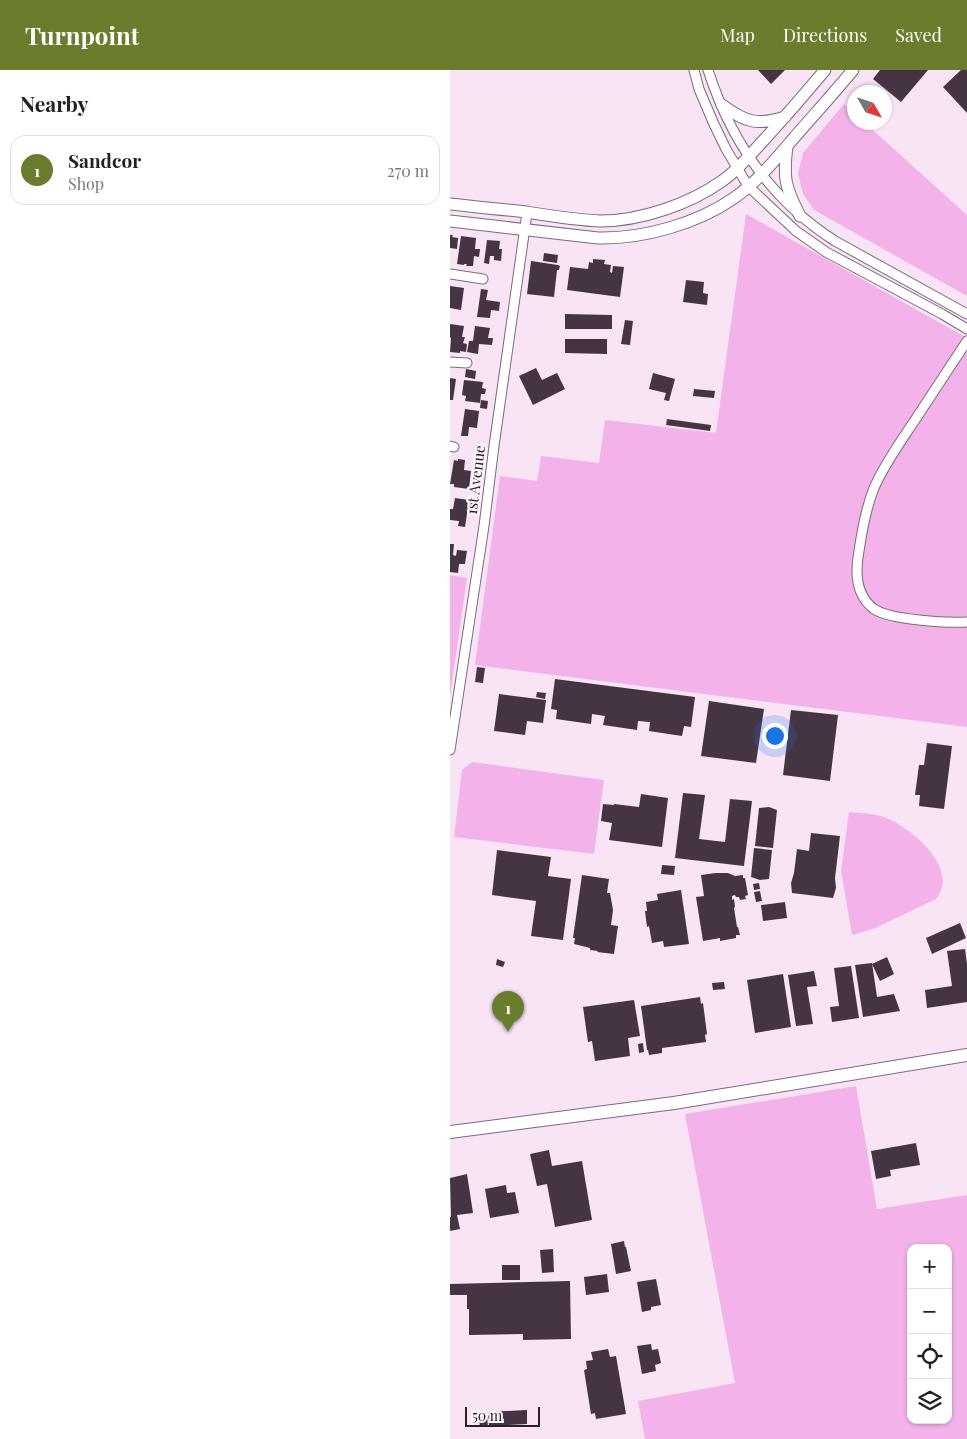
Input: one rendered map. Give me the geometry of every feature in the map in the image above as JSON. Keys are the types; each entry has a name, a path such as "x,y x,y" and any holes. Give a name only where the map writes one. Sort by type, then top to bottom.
{"main road":[{"path":"450,1132 674,1103 967,1055"}],"street":[{"path":"694,70 699,89 713,122 726,149 748,186 796,231 826,252 967,329"},
{"path":"708,70 713,87 731,126 749,157 761,175 800,216 835,240 967,314"},
{"path":"450,204 602,221 623,219 683,204 723,181 749,157 825,70"},
{"path":"450,221 598,238 618,238 669,228 708,213 734,198 761,175 852,70"},
{"path":"722,105 734,114 751,121 766,122 785,117"},
{"path":"787,146 785,181 800,216"},
{"name":"1st Avenue","path":"450,750 484,526 526,212"},
{"path":"450,274 482,279"},
{"path":"967,341 890,458 874,489 863,525 857,563 858,586 866,602 885,615 949,622 967,622"},
{"path":"450,362 467,363"}],"shaded area":[{"path":"844,104 847,107 847,130 873,130 967,215 967,296 814,210 803,194 798,174 803,153"},
{"path":"746,214 967,338 967,727 475,665 500,476 537,481 541,456 599,463 605,420 716,433"},
{"path":"450,575 467,578 450,696"},
{"path":"472,762 604,780 594,854 454,837 462,770"},
{"path":"849,812 884,817 907,830 929,850 937,862 942,875 942,887 936,899 873,929 852,935 841,871"},
{"path":"856,1086 877,1209 967,1195 967,1439 645,1439 638,1401 735,1383 685,1114"}],"building":[{"path":"758,70 785,70 771,84"},
{"path":"880,70 928,70 901,102 892,95 892,85 880,85 873,79"},
{"path":"961,70 967,70 967,113 943,87"},
{"path":"450,235 458,238 457,249 450,248"},
{"path":"461,236 476,238 475,249 480,249 479,257 474,256 473,266 457,264"},
{"path":"487,240 500,241 499,249 502,249 501,261 494,260 494,256 490,256 489,264 484,263"},
{"path":"544,253 558,255 557,263 543,261"},
{"path":"593,259 605,260 604,264 611,265 610,272 612,273 613,266 624,267 620,297 567,290 570,267 588,269 589,262 593,263"},
{"path":"531,261 560,266 559,270 557,270 554,297 527,294"},
{"path":"686,280 704,282 703,293 708,294 707,305 683,302"},
{"path":"450,286 464,288 461,310 450,308"},
{"path":"481,289 488,290 486,300 500,302 499,311 491,310 490,318 477,317"},
{"path":"565,314 612,315 612,329 565,329"},
{"path":"625,320 633,321 630,345 621,344"},
{"path":"450,324 464,326 462,337 465,337 463,343 467,344 466,352 450,352"},
{"path":"475,326 490,328 488,338 493,338 492,345 479,344 478,354 467,352 469,341 473,341"},
{"path":"565,339 607,339 607,354 565,353"},
{"path":"536,368 542,380 557,373 565,389 533,405 519,376"},
{"path":"466,369 476,371 475,379 465,377"},
{"path":"653,373 675,379 669,401 664,400 666,393 649,389"},
{"path":"450,378 456,379 453,400 450,400"},
{"path":"464,380 483,382 482,388 486,389 485,394 481,394 480,403 465,401 466,396 462,395"},
{"path":"694,389 715,391 714,398 693,396"},
{"path":"481,400 488,401 487,409 480,408"},
{"path":"465,409 479,411 477,428 469,427 468,436 461,436"},
{"path":"667,419 711,425 710,431 666,425"},
{"path":"458,459 465,460 464,470 471,471 469,489 454,487 454,484 450,484 454,460 458,461"},
{"path":"455,498 469,500 465,527 458,526 459,521 450,520 450,509 453,509"},
{"path":"450,544 454,544 453,555 456,556 457,550 467,551 465,564 459,564 458,573 450,572"},
{"path":"477,667 485,668 483,683 475,682"},
{"path":"555,679 695,697 691,727 684,726 682,736 649,731 650,722 638,721 637,730 603,725 605,716 592,714 591,724 556,719 557,710 551,709"},
{"path":"537,692 546,693 545,699 536,697"},
{"path":"499,694 546,700 543,723 527,721 525,735 494,731"},
{"path":"709,701 764,709 756,763 701,756"},
{"path":"791,710 838,715 830,781 783,775"},
{"path":"927,743 952,746 944,809 919,806 920,795 915,795 919,765 924,765"},
{"path":"683,793 705,795 699,839 725,842 730,799 752,801 744,866 675,858"},
{"path":"641,794 668,798 662,847 609,840 612,823 601,821 603,804 639,807"},
{"path":"769,807 777,810 773,848 755,846 759,808"},
{"path":"811,833 840,836 835,878 836,888 833,898 792,893 791,883 797,849 809,851"},
{"path":"754,848 772,850 769,879 760,880 751,877"},
{"path":"497,850 551,857 548,876 571,879 563,940 531,936 536,901 492,895"},
{"path":"662,865 675,866 674,875 661,874"},
{"path":"728,873 735,876 743,875 748,895 745,896 746,899 740,900 735,895 732,896 740,935 736,935 736,938 720,941 720,938 703,941 696,897 704,896 701,875"},
{"path":"582,875 609,879 607,893 610,893 613,910 611,925 618,926 614,954 597,952 574,944 575,938 573,938"},
{"path":"759,883 760,889 754,890 753,884"},
{"path":"681,890 689,944 664,947 663,941 652,943 649,926 647,927 646,902 658,900 657,894"},
{"path":"760,891 762,901 756,902 754,892"},
{"path":"785,902 787,918 763,921 761,905"},
{"path":"960,923 966,938 932,954 926,938"},
{"path":"965,949 967,1002 927,1008 925,990 952,986 947,951"},
{"path":"887,957 894,974 880,981 872,964"},
{"path":"497,959 505,962 503,967 496,965"},
{"path":"872,963 877,997 894,994 900,1011 863,1017 855,965"},
{"path":"851,966 859,1018 832,1022 830,1007 839,1006 834,968"},
{"path":"814,971 817,986 807,987 813,1024 796,1026 788,975"},
{"path":"783,974 791,1027 755,1033 747,980"},
{"path":"724,982 725,989 713,990 712,983"},
{"path":"700,997 701,1004 703,1003 707,1034 705,1035 706,1042 662,1048 662,1053 649,1055 641,1006"},
{"path":"634,1000 640,1036 628,1038 630,1056 595,1061 592,1041 588,1042 583,1007"},
{"path":"643,1043 644,1052 639,1053 638,1044"},
{"path":"916,1143 920,1165 890,1170 891,1176 876,1179 871,1151"},
{"path":"549,1150 552,1166 582,1161 592,1220 555,1227 547,1184 537,1186 530,1154"},
{"path":"467,1174 473,1213 457,1215 460,1229 450,1231 450,1178"},
{"path":"506,1185 507,1193 515,1192 519,1213 490,1218 485,1189"},
{"path":"624,1241 631,1271 616,1274 611,1244"},
{"path":"553,1249 554,1272 542,1273 540,1250"},
{"path":"502,1265 520,1265 520,1280 502,1280"},
{"path":"607,1274 609,1292 586,1295 584,1277"},
{"path":"656,1279 661,1305 651,1307 651,1310 642,1312 637,1282"},
{"path":"570,1281 571,1339 523,1340 523,1334 469,1335 467,1295 450,1295 450,1284"},
{"path":"651,1344 652,1350 658,1349 661,1363 655,1365 656,1371 642,1374 637,1346"},
{"path":"608,1349 610,1357 616,1356 626,1414 596,1419 595,1413 591,1414 584,1370 587,1369 586,1361 593,1360 591,1352"},
{"path":"527,1410 527,1424 489,1426 488,1412"},
{"path":"487,1416 488,1427 480,1427 479,1417"}],"place":[{"name":"Sandcor","path":"508,1032"}]}
